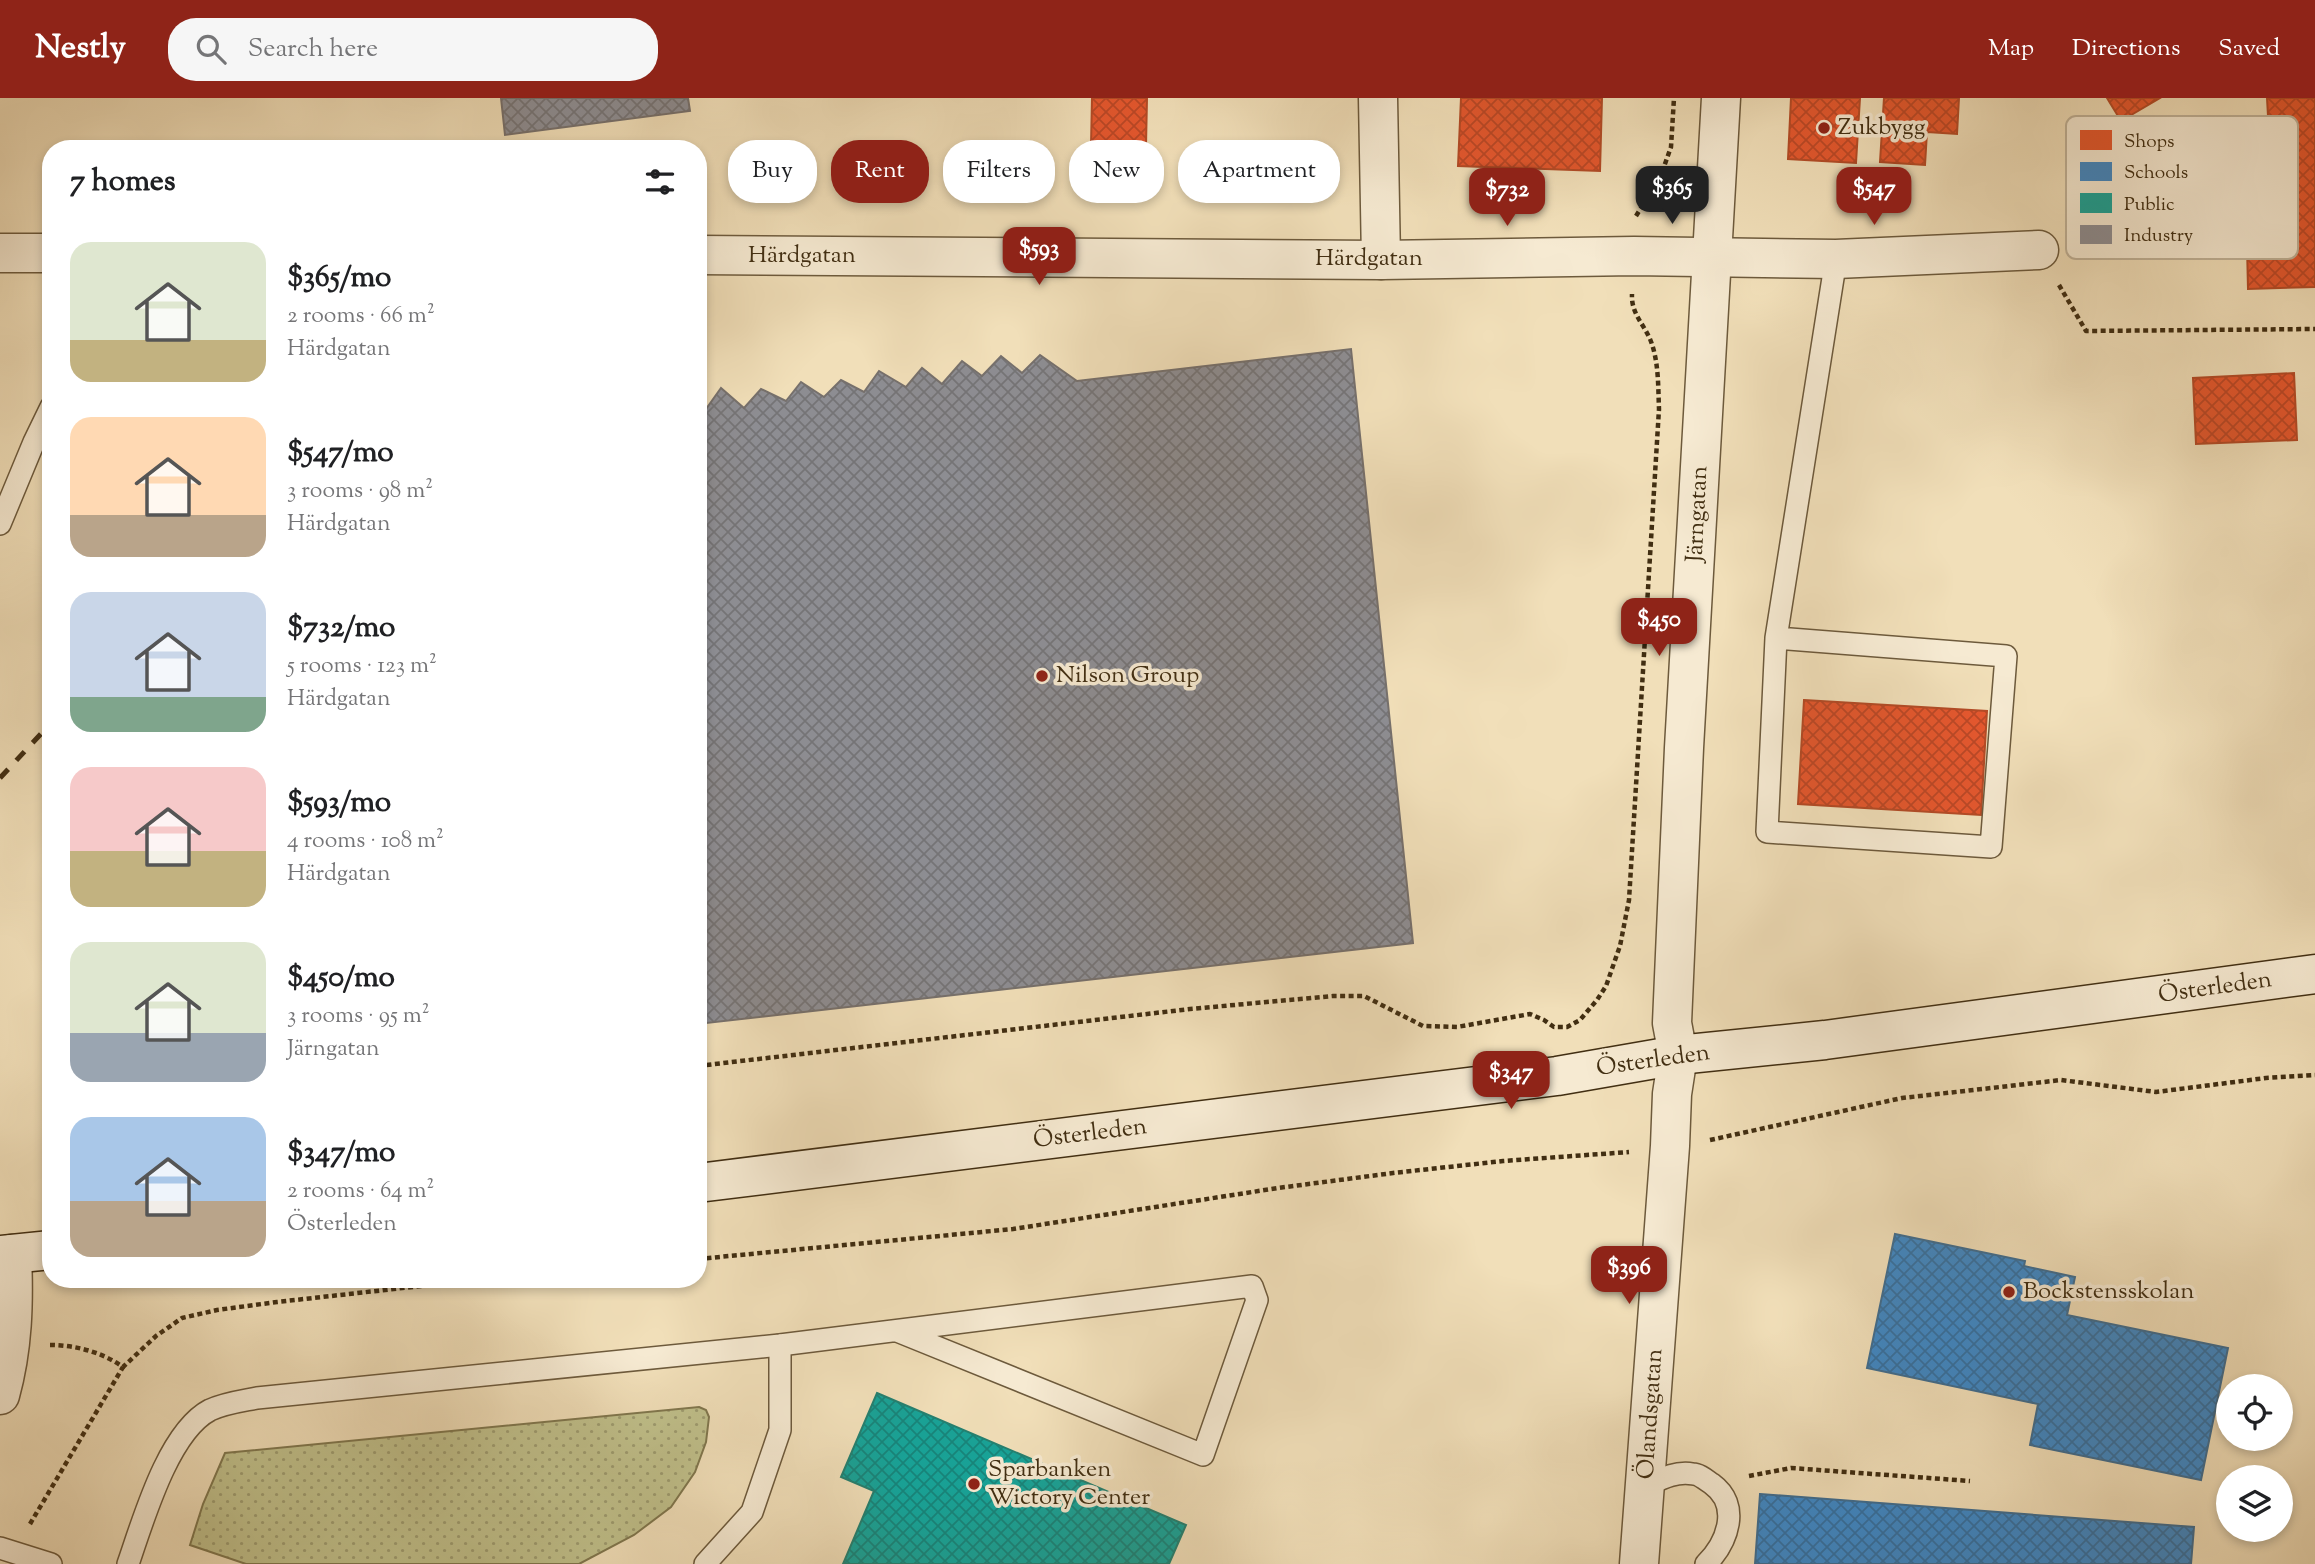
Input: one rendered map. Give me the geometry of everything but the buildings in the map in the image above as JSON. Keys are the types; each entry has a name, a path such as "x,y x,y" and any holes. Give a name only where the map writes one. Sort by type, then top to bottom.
{"street":[{"path":"1378,98 1381,260"},
{"name":"Järngatan","path":"1678,1055 1672,1023 1684,748 1721,98"},
{"name":"Härdgatan","path":"707,255 1381,260 1634,256 1836,259 2039,250"},
{"path":"0,253 42,253"},
{"name":"Österleden","path":"707,1182 1557,1076 1678,1055 1825,1041 2315,974"},
{"name":"Ölandsgatan","path":"1646,1558 1646,1486 1672,1094 1678,1055"},
{"path":"0,1395 11,1345 14,1292 6,1255 42,1251"}],"lane":[{"path":"1776,638 2006,656 1991,847 1767,832 1776,638 1836,259"},
{"path":"0,524 42,426"},
{"path":"128,1564 149,1502 171,1453 208,1411 230,1403 257,1398 780,1345 1252,1286 1257,1300 1203,1455 897,1331"},
{"path":"705,1564 752,1512 756,1501 780,1430 780,1345"},
{"path":"1646,1486 1671,1474 1695,1474 1726,1498 1729,1518 1721,1545 1706,1564"},
{"path":"6,1550 51,1564"}],"path":[{"path":"707,1065 1190,1009 1333,996 1364,996 1423,1026 1457,1027 1530,1014 1554,1027 1567,1027 1580,1020 1606,986 1620,946 1629,900 1659,409 1658,369 1650,340 1632,307 1635,216 1660,178 1671,147 1674,98"},
{"path":"2039,250 2086,331 2315,329"},
{"path":"707,1258 1013,1229 1380,1175 1503,1161 1614,1154 1726,1138 1902,1098 2061,1080 2156,1092 2266,1078 2315,1075"},
{"path":"6,1550 123,1367 156,1336 182,1318 217,1310 403,1288"},
{"path":"11,1345 66,1345 109,1357 123,1367"},
{"path":"1720,1492 1747,1476 1791,1468 1970,1481"}],"green space":[{"path":"699,1407 706,1410 709,1417 706,1442 695,1472 671,1507 634,1535 579,1564 246,1564 190,1545 203,1504 225,1453"}],"railway":[{"path":"0,778 42,733"}],"place":[{"name":"Zukbygg","path":"1824,128"},
{"name":"Nilson Group","path":"1042,676"},
{"name":"Bockstensskolan","path":"2009,1292"},
{"name":"Sparbanken Wictory Center","path":"974,1484"}]}
